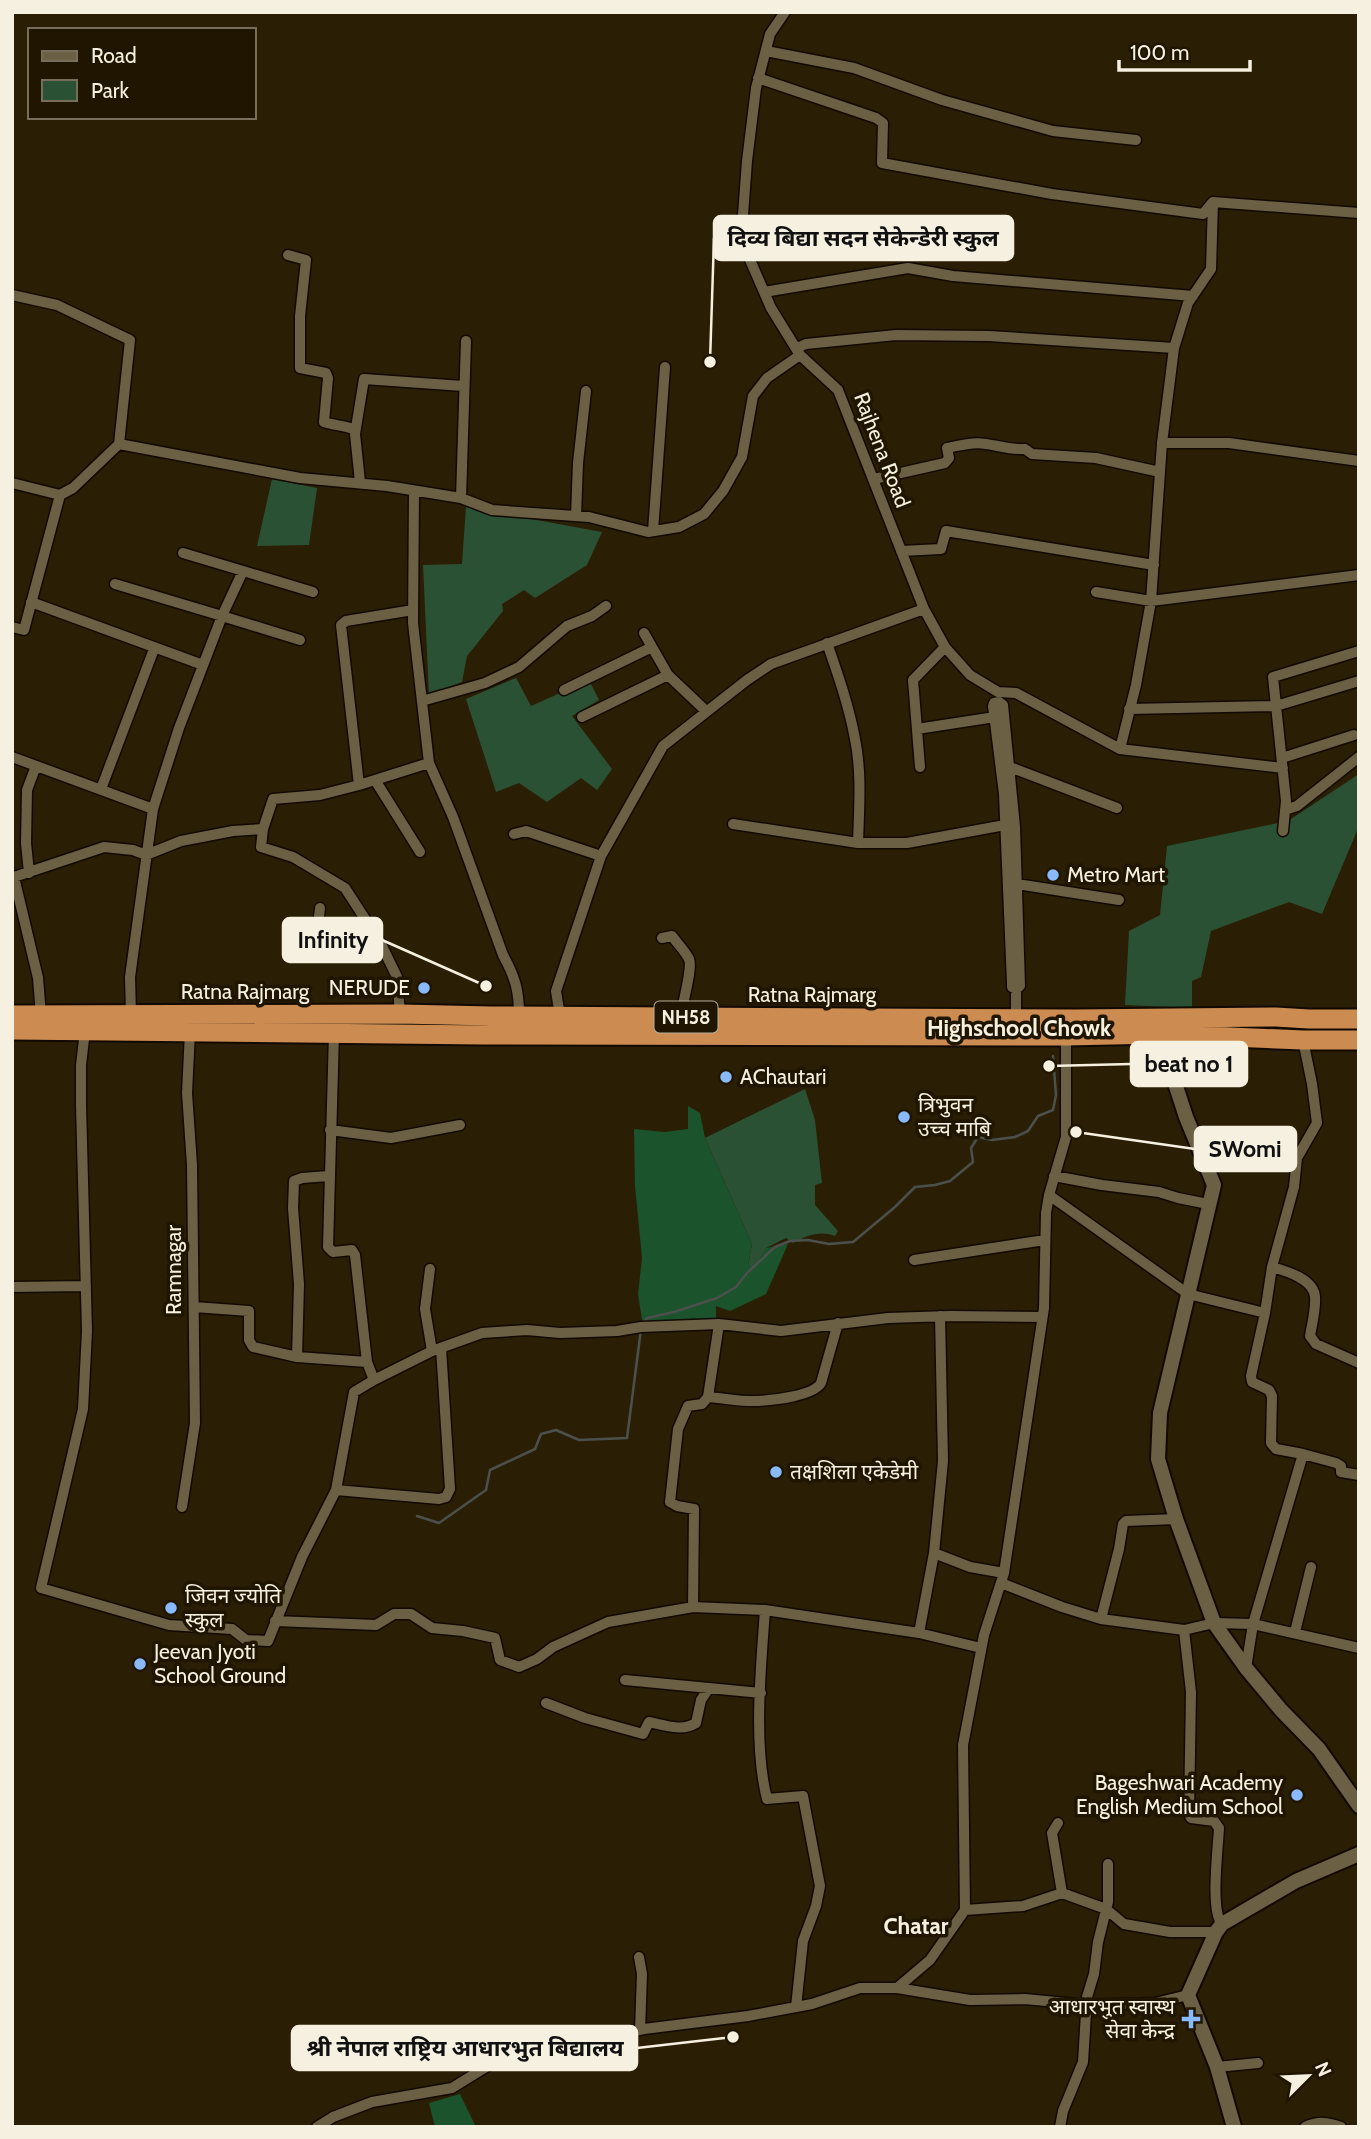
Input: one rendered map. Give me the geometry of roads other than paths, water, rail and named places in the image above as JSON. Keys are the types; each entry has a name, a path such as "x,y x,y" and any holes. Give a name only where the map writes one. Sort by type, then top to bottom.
{"highway":[{"name":"Ratna Rajmarg","path":"12,1015 400,1014 491,1017 1359,1019"},
{"name":"Ratna Rajmarg","path":"12,1030 1066,1036 1159,1034 1359,1040"}],"street":[{"name":"Rajhena Road","path":"785,12 770,34 758,78 743,215 747,253 771,308 799,352 838,390 924,609 945,647 997,704"},
{"path":"766,51 854,68 942,100 1054,131 1136,140"},
{"path":"758,78 876,118 883,124 882,163 1052,194 1203,214 1213,202"},
{"path":"1213,202 1359,213"},
{"path":"1120,749 1136,685 1151,601 1162,443 1174,348 1188,303 1211,269 1213,202"},
{"path":"288,255 306,260 299,322 300,368 326,373 328,378 324,422 348,426 355,430"},
{"path":"764,292 908,268 967,277 1193,296"},
{"path":"12,295 57,305 130,340 120,444 73,488 60,495 12,483"},
{"path":"120,444 300,478 387,485 414,492 461,498 492,510 589,517 648,532 679,527 704,514 723,491 742,457 753,396 767,378 806,344 896,335 989,336 1174,348"},
{"path":"461,498 466,341"},
{"path":"653,531 665,367"},
{"path":"360,482 355,430 365,379 463,386"},
{"path":"576,516 578,463 586,391"},
{"path":"874,479 945,463 949,458 947,448 965,443 1025,449 1031,454 1096,458 1160,471"},
{"path":"1162,443 1229,443 1359,461"},
{"path":"414,492 414,610 429,762 453,817 503,955 514,975 519,994 519,1015"},
{"path":"12,628 24,630 60,495"},
{"path":"901,551 941,549 946,531 1154,565"},
{"path":"183,553 313,592"},
{"path":"131,1014 130,977 153,809 203,665 243,571"},
{"path":"1096,592 1151,601 1359,575"},
{"path":"115,584 300,639"},
{"path":"32,602 203,665"},
{"path":"422,701 485,683 519,667 568,626 592,616 606,606"},
{"path":"560,1016 556,991 601,856 663,746 771,664 924,609"},
{"path":"359,785 341,625 346,621 414,610"},
{"path":"644,634 668,675 706,712"},
{"path":"827,643 846,698 855,739 859,774 858,844"},
{"path":"920,767 914,680 945,647"},
{"path":"564,690 652,648"},
{"path":"101,789 154,649"},
{"path":"1283,831 1285,810 1282,763 1273,677 1359,651"},
{"path":"582,717 668,675"},
{"path":"1129,709 1276,706 1359,681"},
{"path":"917,729 997,704 1016,693 1120,749 1282,763 1354,735"},
{"path":"997,704 1010,767 1005,825 1014,891"},
{"path":"997,704 1009,793 1016,1017"},
{"path":"12,757 153,809"},
{"path":"1285,810 1297,806 1359,757"},
{"path":"400,1014 397,978 380,943 345,888 293,857 261,847 263,829 273,799 320,795 429,762"},
{"path":"29,873 26,843 27,790 36,766"},
{"path":"1010,767 1117,808"},
{"path":"375,780 420,852"},
{"path":"733,824 858,844 907,843 1005,825"},
{"path":"41,1015 38,978 26,919 13,877 104,847 133,850 146,855 181,841 233,831 263,829"},
{"path":"514,834 526,831 601,856"},
{"path":"1014,891 1119,900"},
{"path":"320,908 312,942 380,943"},
{"path":"662,937 672,936 691,966 681,1017"},
{"path":"85,1031 81,1065 87,1331 83,1409 41,1588 169,1625 232,1629 246,1640 268,1641 303,1557 336,1490 354,1392 436,1350 482,1333 527,1330 561,1333 617,1331 641,1327 719,1324 780,1331 888,1318 1042,1317"},
{"name":"Ramnagar","path":"182,1507 195,1423 192,1165 187,1093 190,1032"},
{"path":"334,1033 328,1247 333,1252 352,1250 355,1255 367,1362 374,1380"},
{"path":"1159,1034 1186,1117 1214,1185 1160,1413 1158,1459 1213,1623 1281,1710 1319,1748 1359,1806"},
{"path":"897,1988 930,1960 965,1910 963,1745 981,1648 1003,1578 1044,1308 1049,1195 1066,1137 1066,1036"},
{"path":"1303,1040 1317,1123 1297,1158 1294,1187 1272,1267 1252,1382 1269,1390 1272,1396 1272,1447 1336,1463 1341,1472 1359,1475"},
{"path":"330,1130 391,1138 460,1125"},
{"path":"297,1357 299,1284 293,1208 294,1181 328,1176"},
{"path":"1054,1176 1159,1192 1208,1204"},
{"path":"1049,1195 1188,1294 1265,1312"},
{"path":"914,1260 1045,1240"},
{"path":"1272,1267 1285,1270 1310,1285 1316,1296 1311,1336 1316,1344 1359,1363"},
{"path":"336,1490 439,1499 446,1497 450,1489 436,1350 425,1309 430,1269"},
{"path":"12,1287 86,1286"},
{"path":"194,1307 249,1311 249,1340 253,1346 297,1357 367,1362"},
{"path":"919,1633 934,1553 943,1461 940,1317"},
{"path":"708,1396 757,1401 804,1394 817,1389 838,1323"},
{"path":"693,1607 694,1508 677,1506 670,1502 678,1429 688,1406 702,1404 708,1396 719,1324"},
{"path":"1246,1668 1253,1624 1303,1454"},
{"path":"1101,1619 1123,1524 1126,1521 1177,1519"},
{"path":"934,1553 1003,1578 1062,1607 1101,1619 1184,1630 1213,1623 1253,1624 1359,1648"},
{"path":"1294,1632 1311,1567"},
{"path":"275,1621 376,1625 394,1614 411,1614 432,1628 495,1638 500,1660 519,1667 537,1659 553,1647 608,1622 693,1607 765,1610 919,1633 981,1648"},
{"path":"765,1610 761,1776 767,1799 803,1796 820,1886 803,1941 796,2007"},
{"path":"1184,1630 1191,1692 1189,1814 1191,1818 1214,1821 1219,1828 1215,1903 1219,1928 1188,1995 1217,2067 1234,2127"},
{"path":"625,1680 761,1693"},
{"path":"546,1703 585,1718 643,1734 649,1722 672,1727 690,1727 696,1723 701,1700 709,1688"},
{"path":"1058,1823 1052,1833 1062,1893"},
{"path":"965,1910 1023,1906 1062,1893 1106,1909 1124,1924 1170,1932 1219,1928 1296,1881 1359,1854"},
{"path":"1060,2127 1063,2111 1083,2062 1087,2005 1106,1909 1108,1864"},
{"path":"639,1957 642,1974 640,2030"},
{"path":"317,2127 333,2117 372,2102 452,2088 499,2059 640,2030 748,2016 812,2004 860,1988 897,1988 970,2000 1025,1999 1087,2005 1155,2003 1188,1995"},
{"path":"1217,2067 1258,2063"},
{"path":"1305,2127 1317,2122 1341,2127"}],"waterway":[{"path":"644,1323 647,1318 717,1298 736,1287 775,1247 790,1241 808,1240 829,1244 853,1242 915,1187 950,1181 973,1162 971,1148 978,1137 992,1140 1015,1137 1028,1131 1038,1116 1053,1110 1056,1095 1053,1056"},
{"path":"417,1516 439,1523 486,1490 490,1470 535,1449 541,1434 556,1430 579,1440 627,1438 641,1329"}],"place":[{"name":"दिव्य बिद्या सदन सेकेन्डेरी स्कुल","path":"710,362"},
{"name":"Metro Mart","path":"1053,875"},
{"name":"Infinity","path":"486,986"},
{"name":"NERUDE","path":"424,988"},
{"name":"beat no 1","path":"1049,1066"},
{"name":"AChautari","path":"726,1077"},
{"name":"त्रिभुवन उच्च माबि","path":"904,1117"},
{"name":"SWomi","path":"1076,1132"},
{"name":"तक्षशिला एकेडेमी","path":"776,1472"},
{"name":"जिवन ज्योति स्कुल","path":"171,1608"},
{"name":"Jeevan Jyoti School Ground","path":"140,1664"},
{"name":"Bageshwari Academy English Medium School","path":"1297,1795"},
{"name":"आधारभुत स्वास्थ सेवा केन्द्र","path":"1191,2019"},
{"name":"श्री नेपाल राष्ट्रिय आधारभुत बिद्यालय","path":"733,2037"}],"district":[{"name":"Highschool Chowk","path":"1019,1028"},
{"name":"Chatar","path":"916,1926"}]}
